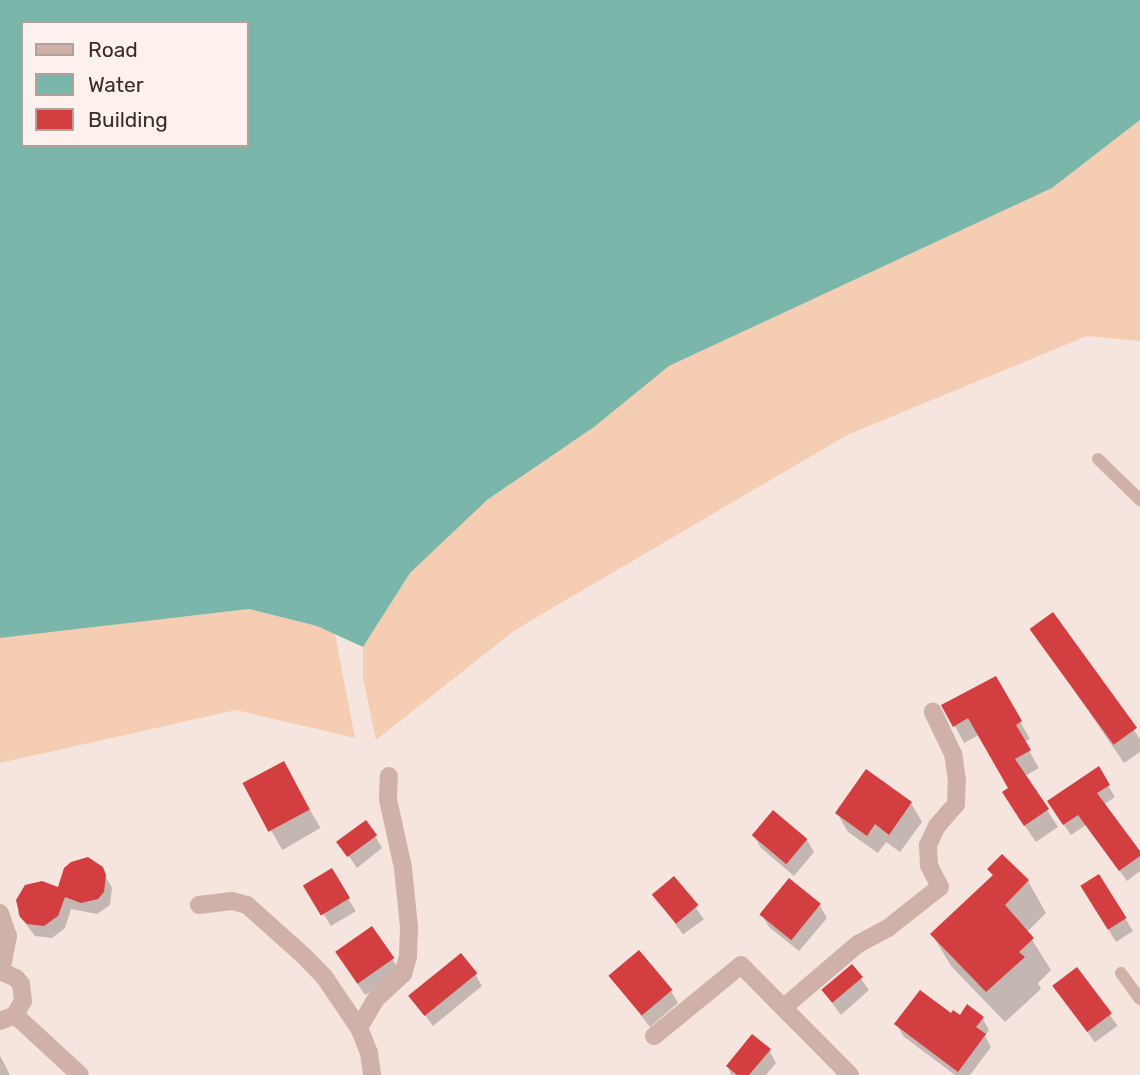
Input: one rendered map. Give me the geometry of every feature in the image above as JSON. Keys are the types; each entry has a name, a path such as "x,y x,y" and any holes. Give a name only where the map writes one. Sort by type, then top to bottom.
{"street":[{"path":"784,1007 858,944 888,928 940,887 929,865 928,845 937,826 956,804 957,781 953,754 933,712"},
{"path":"359,1028 376,999 402,974 408,956 403,868 388,799 389,776"},
{"path":"199,905 232,901 247,905 325,978 359,1028 369,1053 372,1075"},
{"path":"0,913 8,936 1,971 9,973 21,984 23,1001 8,1018 68,1069 80,1075"},
{"path":"654,1036 741,965 850,1075"}],"lane":[{"path":"1098,459 1140,500"},
{"path":"1121,973 1140,999"}],"sand":[{"path":"1140,120 1140,341 1087,336 847,435 515,630 376,740 363,678 363,647 410,573 487,500 594,427 669,366 1052,188"},
{"path":"249,609 317,626 335,634 355,738 236,710 0,763 0,638"}],"water":[{"path":"0,0 1140,0 1140,120 1052,188 669,366 594,427 487,500 410,573 363,647 317,626 249,609 0,638"}],"building":[{"path":"1053,612 1137,728 1114,745 1030,629"},
{"path":"996,676 1022,721 1016,725 1031,750 1015,759 1049,809 1024,826 1002,792 1008,788 968,718 953,727 941,705"},
{"path":"284,761 310,810 268,832 243,783"},
{"path":"1099,766 1110,785 1097,793 1140,851 1140,856 1119,871 1078,815 1063,825 1047,801"},
{"path":"866,769 912,802 889,835 875,824 867,836 835,813"},
{"path":"773,810 807,839 786,864 752,835"},
{"path":"366,820 377,835 347,857 336,842"},
{"path":"1002,854 1029,880 1005,905 1034,938 1019,952 1025,957 986,992 930,934 993,875 987,869"},
{"path":"88,857 103,867 106,875 104,892 98,899 81,903 65,897 58,916 44,926 27,924 20,917 16,900 25,885 42,881 58,887 64,868 71,862"},
{"path":"332,868 350,898 321,916 303,886"},
{"path":"1099,874 1127,918 1108,930 1080,886"},
{"path":"674,876 698,905 676,924 652,895"},
{"path":"789,878 821,904 791,940 759,915"},
{"path":"372,926 394,958 358,984 335,952"},
{"path":"639,950 672,990 642,1016 608,976"},
{"path":"461,953 477,973 425,1016 408,996"},
{"path":"852,964 863,977 832,1003 821,990"},
{"path":"1077,967 1112,1013 1087,1032 1052,986"},
{"path":"920,990 951,1013 953,1010 960,1015 967,1004 984,1017 976,1027 986,1034 958,1072 894,1024"},
{"path":"752,1034 771,1049 749,1075 737,1075 726,1066"}]}
